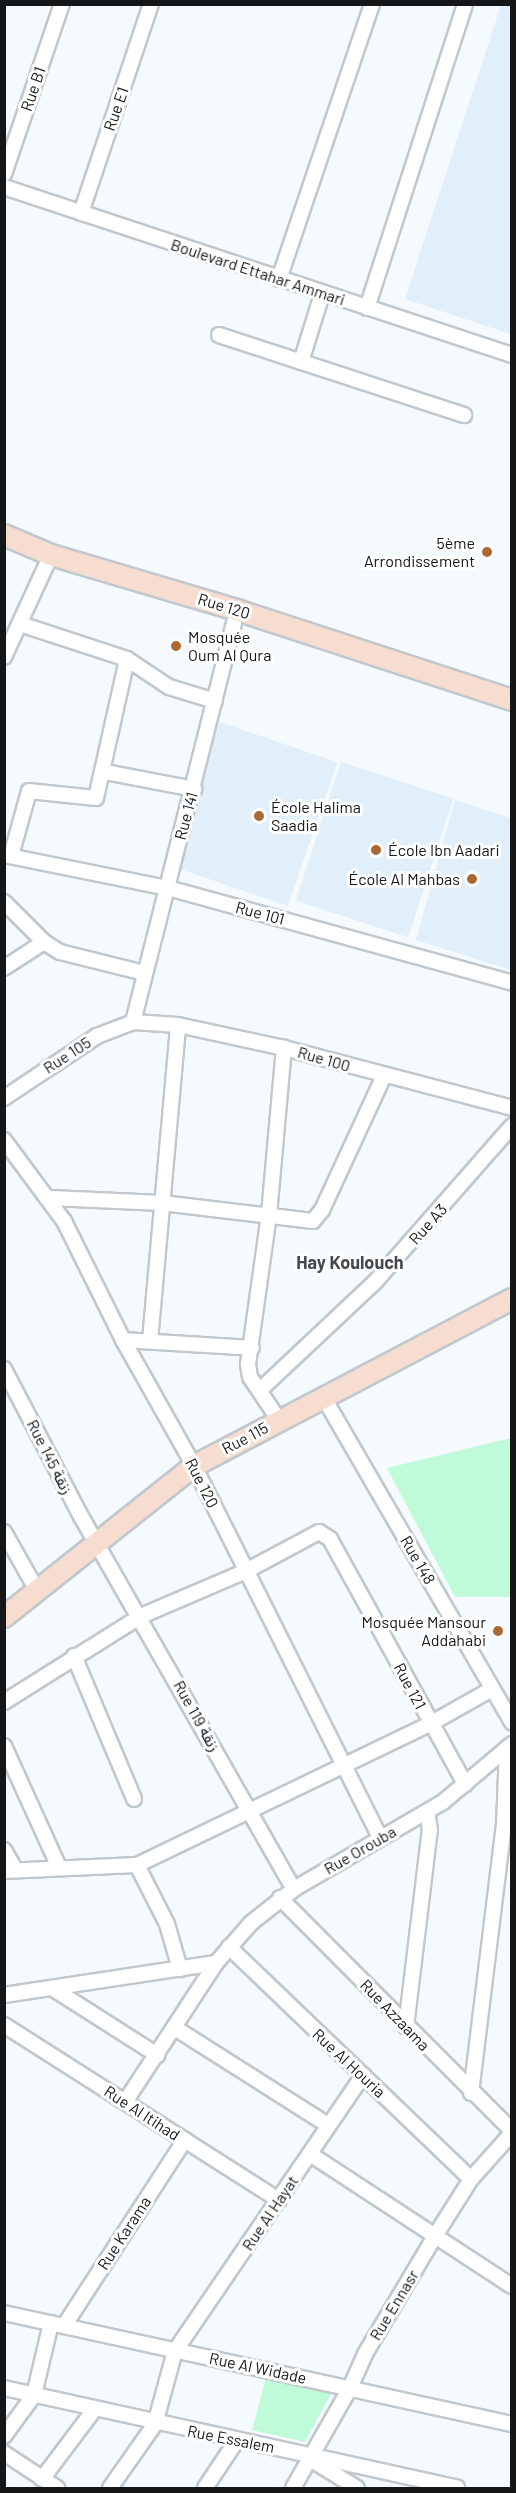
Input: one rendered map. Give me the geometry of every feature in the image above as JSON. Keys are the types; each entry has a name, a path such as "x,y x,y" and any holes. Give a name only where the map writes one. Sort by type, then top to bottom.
{"street":[{"name":"Rue B1","path":"4,174 62,4"},
{"name":"Rue E1","path":"81,213 151,4"},
{"path":"279,279 372,4"},
{"path":"367,308 465,4"},
{"name":"Boulevard Ettahar Ammari","path":"4,187 512,355"},
{"path":"301,362 322,294"},
{"path":"219,335 464,415"},
{"name":"Rue 120","path":"4,535 51,555 237,610 512,700"},
{"path":"4,657 51,555"},
{"name":"Rue 141","path":"133,1022 194,789 237,610"},
{"path":"20,624 127,659 170,687 215,701"},
{"path":"8,856 28,791 93,799 105,772 127,659"},
{"path":"105,772 194,789"},
{"name":"Rue 101","path":"8,856 168,888 512,983"},
{"path":"4,902 44,942 70,955 144,973"},
{"path":"4,968 44,942"},
{"name":"Rue 100","path":"133,1022 178,1025 284,1048 512,1108"},
{"name":"Rue 105","path":"4,1098 97,1036 133,1022"},
{"path":"150,1341 178,1025"},
{"path":"279,1420 248,1371 269,1215 284,1048"},
{"path":"51,1198 162,1203 310,1222 319,1215 384,1076"},
{"name":"Rue A3","path":"260,1390 388,1268 512,1126"},
{"name":"Rue 120","path":"4,1140 51,1198 123,1340 194,1466 380,1837"},
{"name":"Rue 115","path":"4,1617 194,1466 512,1299"},
{"path":"123,1340 252,1348"},
{"name":"Rue 145 زنقة","path":"4,1369 98,1544"},
{"name":"Rue 148","path":"324,1398 512,1722"},
{"name":"Rue 121","path":"246,1571 316,1533 322,1533 330,1539 465,1784"},
{"path":"6,1538 38,1592"},
{"name":"Rue 119 زنقة","path":"98,1544 141,1616 294,1889"},
{"path":"4,1702 141,1616 246,1571"},
{"path":"74,1656 134,1799"},
{"path":"4,1850 10,1870 137,1865 342,1764 430,1724 492,1689"},
{"path":"4,1746 59,1867"},
{"path":"471,2093 508,1786 509,1746"},
{"name":"Rue Orouba","path":"125,2102 216,1963 229,1947 280,1898 380,1837 427,1812 465,1784 509,1746"},
{"path":"406,2027 430,1830 427,1812"},
{"path":"137,1865 167,1924 180,1969"},
{"name":"Rue Azzaama","path":"280,1898 512,2132"},
{"name":"Rue Al Houria","path":"229,1947 471,2179"},
{"path":"4,1995 216,1963"},
{"path":"52,1988 157,2055"},
{"name":"Rue Al Itihad","path":"4,2025 279,2200"},
{"path":"175,2028 328,2125"},
{"name":"Rue Al Hayat","path":"110,2488 155,2424 175,2350 363,2075"},
{"name":"Rue Ennasr","path":"293,2488 350,2388 365,2354 435,2236 471,2179 512,2132"},
{"name":"Rue Karama","path":"34,2394 58,2324 185,2140"},
{"path":"309,2154 512,2286"},
{"name":"Rue Al Widade","path":"4,2313 512,2424"},
{"name":"Rue Essalem","path":"4,2388 155,2424 457,2488"},
{"path":"4,2436 34,2394"},
{"path":"42,2479 94,2410"},
{"path":"205,2488 237,2440"},
{"path":"4,2453 57,2488"},
{"path":"311,2457 357,2488"}],"shaded area":[{"path":"501,5 512,5 511,334 405,299"},
{"name":"École Halima Saadia","path":"220,722 337,762 288,906 171,866"},
{"name":"École Ibn Aadari","path":"341,762 453,798 408,937 296,901"},
{"name":"École Al Mahbas","path":"455,800 511,818 511,970 416,940"}],"green space":[{"path":"511,1438 511,1597 455,1597 387,1468"},
{"path":"266,2378 332,2392 305,2442 252,2430"}],"place":[{"name":"5ème Arrondissement","path":"487,552"},
{"name":"Mosquée Oum Al Qura","path":"176,646"},
{"name":"École Halima Saadia","path":"259,816"},
{"name":"École Ibn Aadari","path":"376,850"},
{"name":"École Al Mahbas","path":"472,879"},
{"name":"Mosquée Mansour Addahabi","path":"498,1631"}],"district":[{"name":"Hay Koulouch","path":"350,1262"}]}
